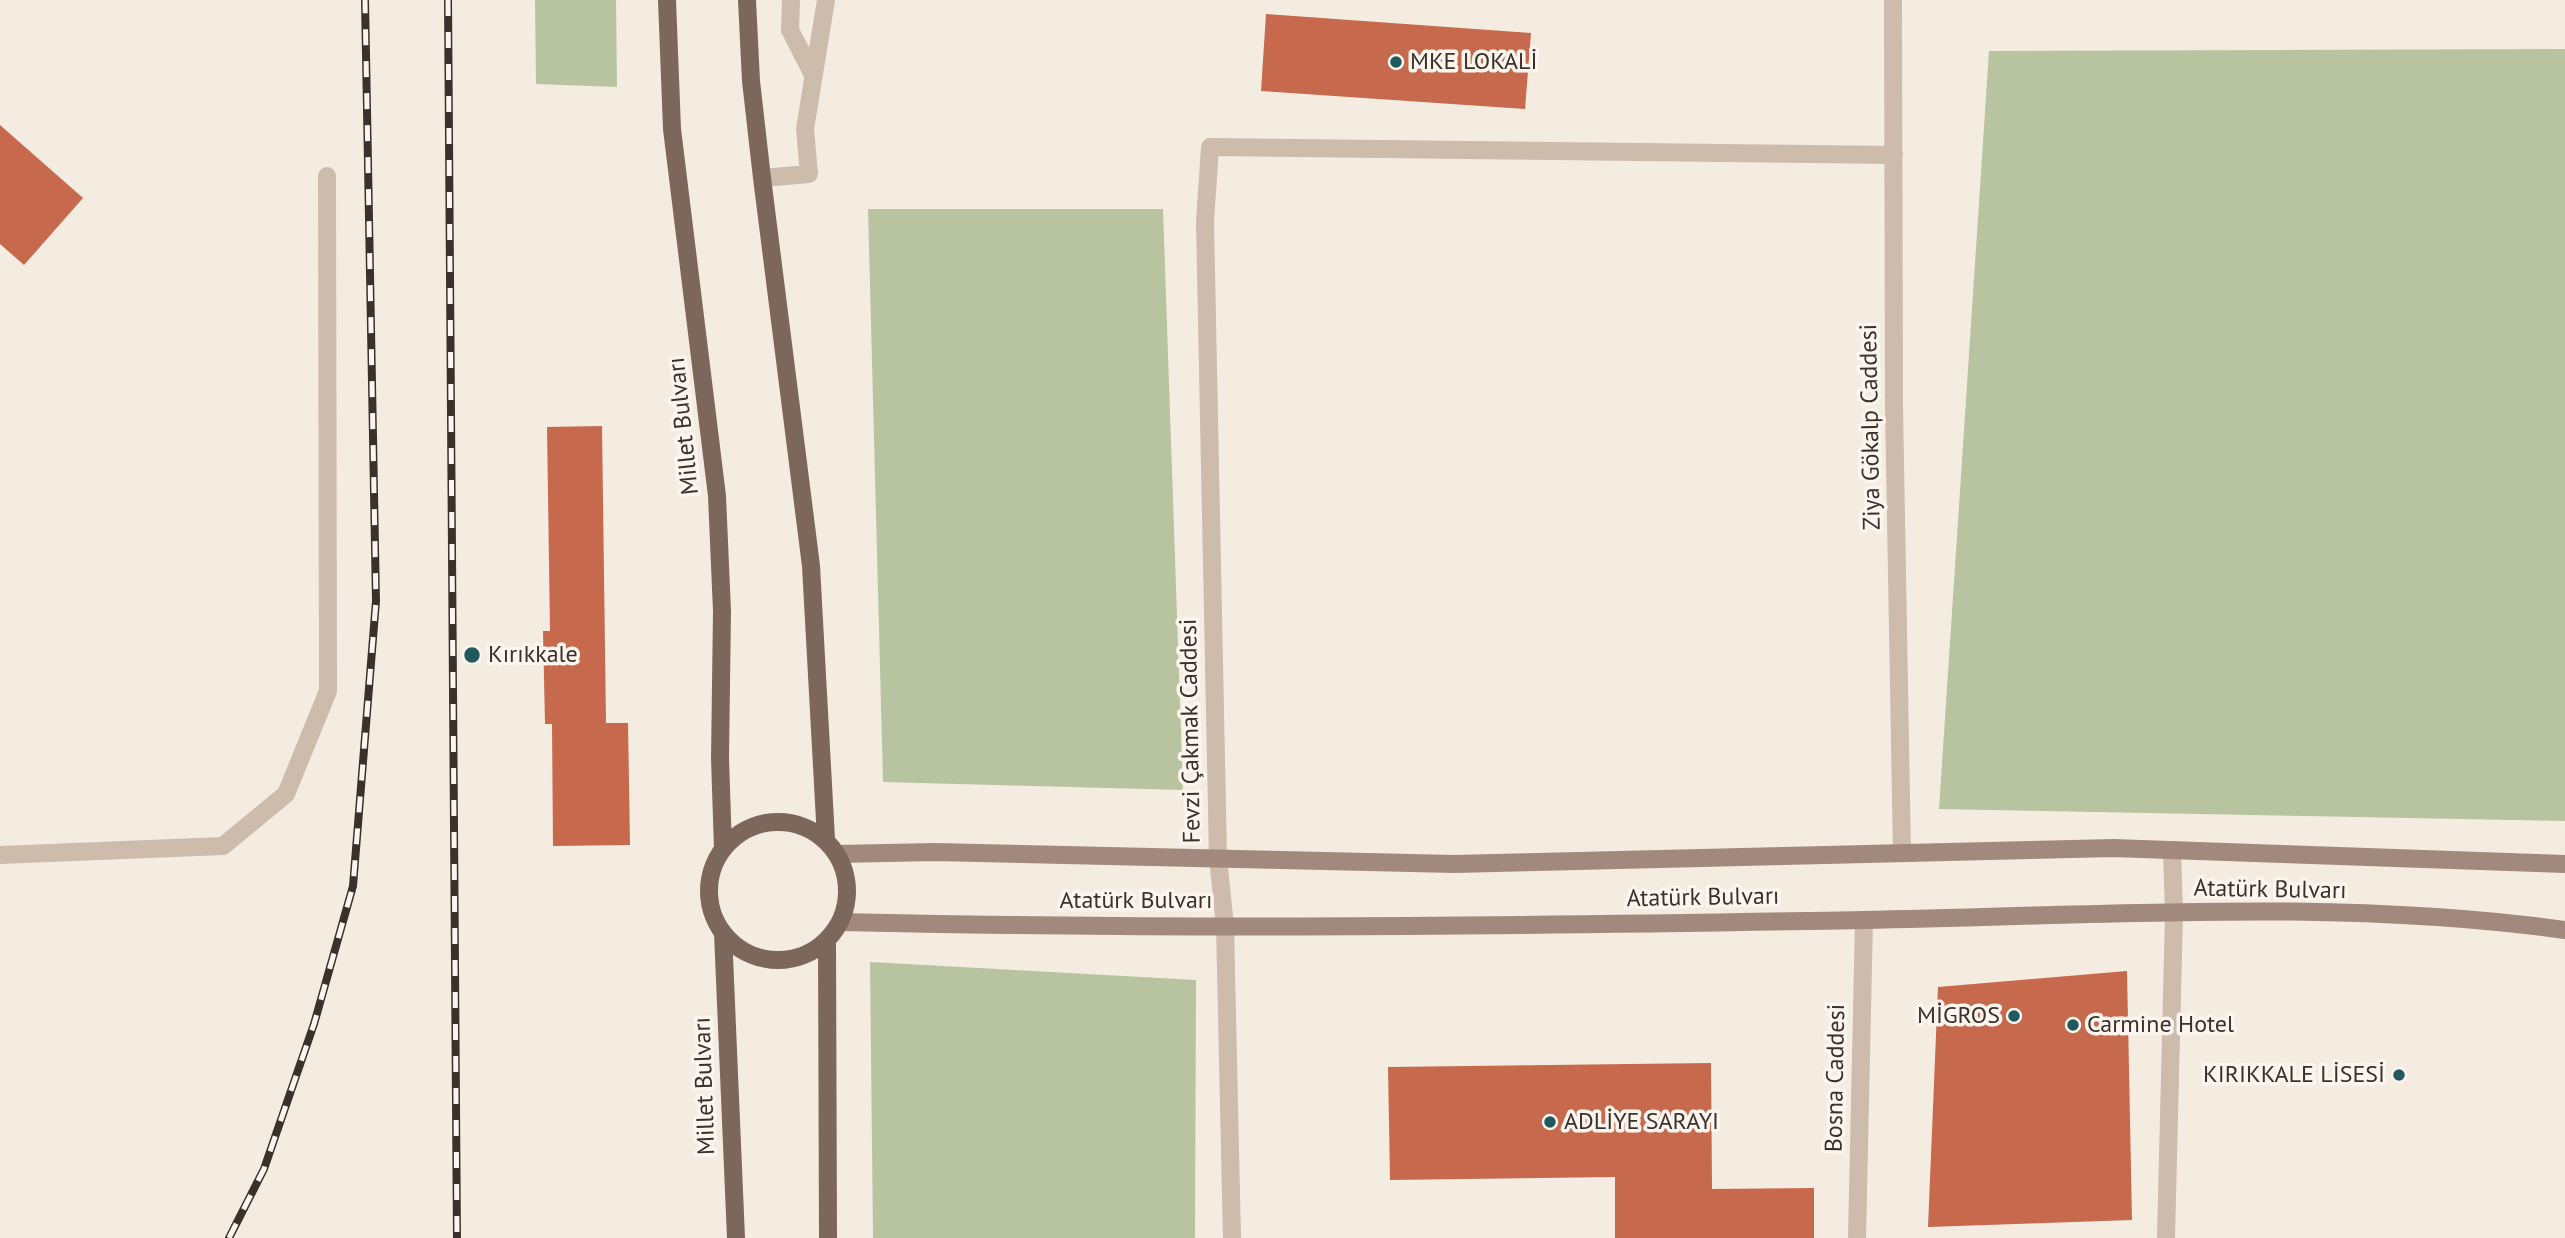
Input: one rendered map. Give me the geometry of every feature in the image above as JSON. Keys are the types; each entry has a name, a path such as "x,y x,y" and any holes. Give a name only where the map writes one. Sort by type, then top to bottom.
{"main road":[{"name":"Millet Bulvarı","path":"667,0 672,129 717,496 722,611 720,758 723,849 712,869 709,891 712,913 723,933 736,1238"},
{"path":"747,0 751,81 811,565 826,839"},
{"path":"723,849 739,833 759,824 781,821 804,825 826,839 837,854 847,876 848,899 841,922 827,941 807,954 784,961 760,958 739,949 723,933"},
{"path":"837,854 935,852 1454,864 2113,848 2565,864"},
{"name":"Atatürk Bulvarı","path":"841,922 1225,926 1864,920 2260,912 2476,920 2565,930"},
{"path":"827,941 828,1238"}],"street":[{"path":"791,0 790,30 813,75"},
{"path":"762,178 809,174 805,129 826,0"},
{"name":"Ziya Gökalp Caddesi","path":"1893,0 1894,406 1902,853"},
{"name":"Fevzi Çakmak Caddesi","path":"1232,1238 1225,926 1218,858 1205,222 1210,147 1894,155"},
{"path":"0,855 223,846 286,794 327,691 327,176"},
{"path":"2166,1238 2174,914 2172,850"},
{"name":"Bosna Caddesi","path":"1857,1238 1864,920"}],"green space":[{"path":"535,0 616,0 617,87 536,84"},
{"path":"2565,49 2565,821 1939,809 1989,51"},
{"path":"868,209 1163,209 1183,790 883,782"},
{"path":"870,962 1196,980 1195,1238 873,1238"}],"building":[{"name":"MKE LOKALİ","path":"1266,14 1531,33 1525,109 1261,91"},
{"path":"0,125 83,198 24,265 0,244"},
{"path":"602,426 606,723 628,723 630,845 553,846 552,724 545,724 543,631 550,631 547,427"},
{"path":"2127,971 2132,1220 1928,1227 1938,987"},
{"name":"ADLİYE SARAYI","path":"1711,1063 1712,1189 1814,1188 1814,1238 1615,1238 1615,1177 1390,1180 1388,1067"}],"railway":[{"path":"229,1238 264,1169 314,1024 353,886 376,601 365,0"},
{"path":"448,0 457,1238"}],"place":[{"name":"MKE LOKALİ","path":"1396,62"},
{"name":"Kırıkkale","path":"472,655"},
{"name":"MİGROS","path":"2014,1016"},
{"name":"Carmine Hotel","path":"2073,1025"},
{"name":"KIRIKKALE LİSESİ","path":"2399,1075"},
{"name":"ADLİYE SARAYI","path":"1550,1122"}]}
